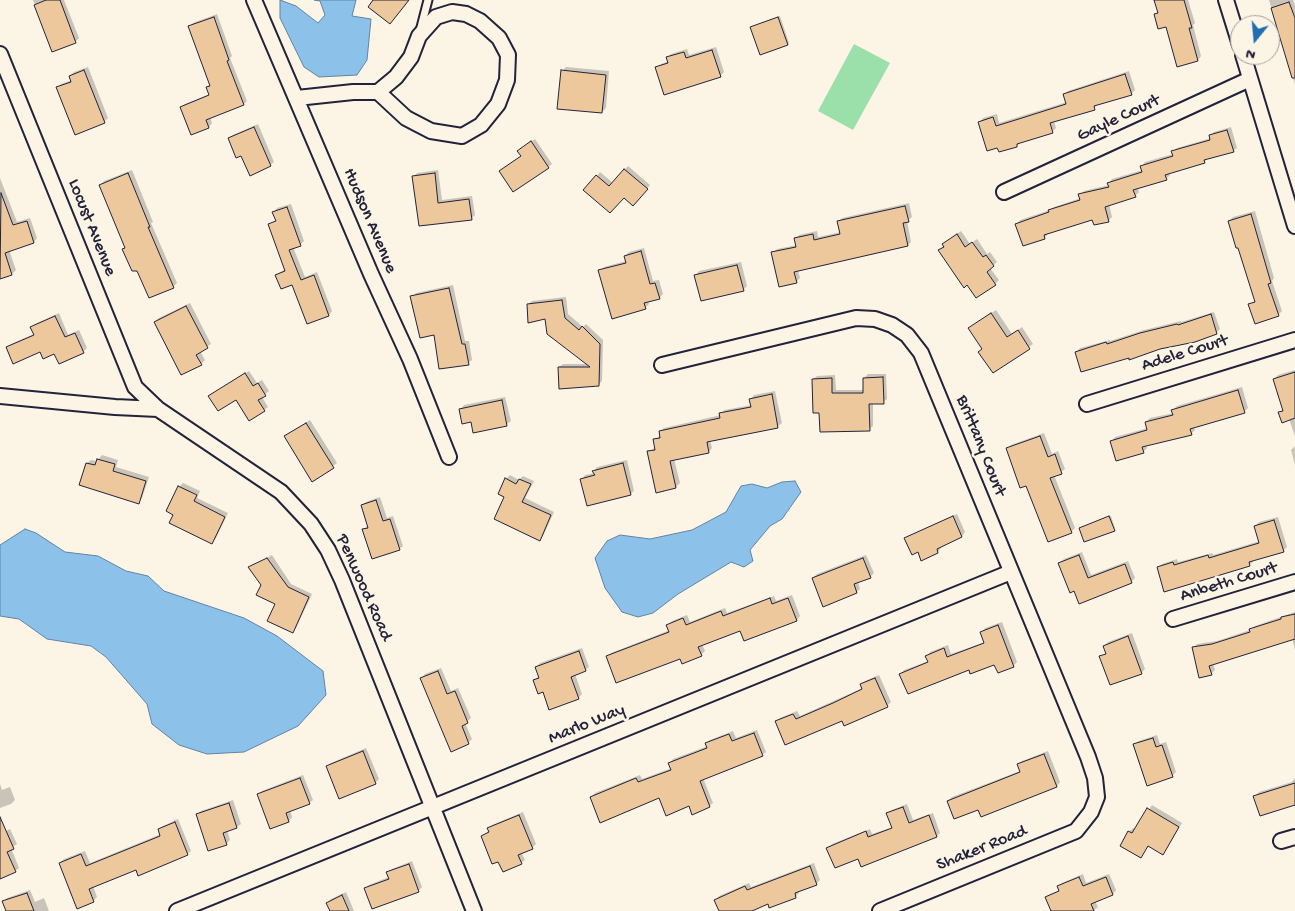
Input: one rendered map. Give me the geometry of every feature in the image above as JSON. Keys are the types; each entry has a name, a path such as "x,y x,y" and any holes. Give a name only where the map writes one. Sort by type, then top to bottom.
{"street":[{"name":"Hudson Avenue","path":"254,0 371,274 410,359 449,457"},
{"path":"1226,0 1231,15"},
{"path":"297,98 353,92 378,92 396,77 411,57 419,36 436,17 452,12 466,14 480,21 499,38 508,55 507,80 498,104 481,125 462,136 430,131 406,118 378,92"},
{"name":"Locust Avenue","path":"0,54 135,387 158,408"},
{"path":"1246,65 1295,226"},
{"name":"Gayle Court","path":"1004,192 1250,79"},
{"name":"Brittany Court","path":"662,365 856,318 875,319 899,329 915,343 921,353 1095,778 1097,797 1091,812"},
{"name":"Adele Court","path":"1086,404 1295,340"},
{"path":"0,396 115,407 158,408"},
{"name":"Penwood Road","path":"158,408 281,492 311,524 328,550 342,580 474,911"},
{"name":"Marlo Way","path":"177,911 1011,572"},
{"name":"Anbeth Court","path":"1173,619 1295,582"},
{"name":"Shaker Road","path":"880,911 1076,831 1091,812"},
{"path":"1281,841 1295,837"}],"lane":[{"path":"419,36 428,0"}],"green space":[{"path":"854,44 890,63 853,130 818,111"}],"water":[{"path":"280,0 296,6 318,23 325,15 320,1 314,0 356,0 352,16 371,19 367,60 357,75 319,77 304,67 280,18"},
{"path":"795,481 801,492 782,519 770,526 750,550 753,561 744,567 731,562 678,594 653,613 638,617 622,612 605,588 595,558 607,541 620,535 650,539 692,530 726,512 741,486 752,484 767,488 782,482"},
{"path":"25,529 36,533 65,552 98,556 126,571 148,576 164,591 244,618 277,636 323,671 326,695 298,726 244,752 207,754 179,745 152,724 147,704 106,657 91,646 47,639 19,619 0,616 0,545"}],"building":[{"path":"46,0 60,0 76,43 52,52 34,5"},
{"path":"373,0 409,0 390,24 368,7"},
{"path":"1154,0 1184,0 1192,28 1189,28 1198,61 1177,67 1166,27 1158,29 1154,14 1158,13"},
{"path":"1289,2 1295,18 1295,78 1292,78 1280,38 1280,15 1273,15 1271,8"},
{"path":"214,17 229,60 227,61 244,105 206,120 209,128 191,135 180,107 209,95 206,87 210,86 188,26"},
{"path":"778,17 788,45 760,55 750,27"},
{"path":"712,50 721,77 664,95 655,67 668,63 666,57 684,52 686,58"},
{"path":"84,70 105,123 75,135 56,87 71,82 69,76"},
{"path":"561,70 606,75 602,113 557,109"},
{"path":"1125,74 1132,95 1094,106 1095,110 1050,123 1053,133 1017,144 1017,147 999,152 997,148 987,151 978,122 993,117 996,126 1066,104 1063,94"},
{"path":"254,127 271,166 250,176 241,156 236,158 228,138"},
{"path":"1227,130 1234,152 1204,160 1205,163 1165,175 1167,180 1133,190 1136,197 1105,207 1109,222 1094,225 1092,220 1044,235 1045,239 1023,246 1015,224 1049,212 1048,210 1080,200 1078,194 1109,187 1107,183 1142,172 1140,166 1173,156 1171,151 1210,140 1209,135"},
{"path":"531,141 549,168 513,192 499,171 521,156 517,151"},
{"path":"624,169 648,189 633,206 624,198 610,213 583,190 596,175 609,186"},
{"path":"128,173 174,288 149,298 137,271 132,271 122,249 125,248 99,185"},
{"path":"435,173 438,203 469,199 472,220 419,226 412,176"},
{"path":"1,193 13,225 27,221 34,243 5,253 12,275 0,279"},
{"path":"905,206 909,222 903,223 908,246 794,272 797,283 779,287 771,252 796,247 794,238 813,234 814,240 840,234 837,221"},
{"path":"287,207 301,246 289,250 301,280 314,275 329,316 307,324 292,285 281,289 275,275 285,271 268,224 276,221 272,212"},
{"path":"1251,214 1271,283 1268,284 1279,316 1255,324 1248,304 1255,302 1228,221"},
{"path":"957,234 965,247 972,242 983,257 986,255 994,266 987,272 996,285 976,298 967,285 964,288 938,250 944,247 942,244"},
{"path":"641,251 650,284 655,283 660,299 644,303 646,309 612,319 598,270 626,263 624,256"},
{"path":"737,265 744,291 701,301 694,275"},
{"path":"449,288 469,365 439,369 434,335 420,338 410,296"},
{"path":"562,300 565,318 579,330 582,326 600,344 599,386 559,389 558,367 590,367 547,334 545,319 528,323 527,304"},
{"path":"186,306 208,348 196,355 202,365 181,375 154,322"},
{"path":"991,313 1007,337 1018,330 1030,349 993,373 978,352 982,349 968,328"},
{"path":"1211,314 1217,334 1195,342 1160,349 1129,360 1129,358 1081,372 1075,352 1140,333 1178,325"},
{"path":"55,316 65,337 75,333 84,353 59,364 54,354 43,359 40,352 13,364 6,347 34,335 30,327"},
{"path":"1295,372 1295,418 1282,423 1278,412 1283,411 1273,379"},
{"path":"245,373 253,386 258,383 266,396 258,400 265,411 249,421 236,400 218,411 208,396"},
{"path":"883,377 884,404 869,404 870,431 820,432 819,413 813,413 812,379 832,378 832,393 863,393 863,378"},
{"path":"1238,390 1245,413 1190,429 1192,435 1142,447 1144,453 1116,461 1110,441 1147,430 1145,422 1173,415 1171,410"},
{"path":"772,394 778,428 707,442 709,453 670,461 676,488 656,493 647,451 655,450 653,439 660,438 659,431 720,418 719,413 751,407 749,399"},
{"path":"502,400 507,426 473,433 471,422 462,424 459,409"},
{"path":"306,423 334,468 312,482 284,436"},
{"path":"1040,436 1048,457 1055,454 1062,474 1050,478 1072,533 1048,542 1026,486 1020,488 1006,448"},
{"path":"97,459 115,464 113,471 146,481 139,504 79,485 86,463 95,465"},
{"path":"623,463 631,495 587,506 580,479 595,475 592,471"},
{"path":"505,478 516,484 519,479 531,484 522,502 551,515 540,541 494,519 504,497 498,494"},
{"path":"178,486 197,495 194,501 225,517 212,544 169,523 173,515 166,511"},
{"path":"376,500 383,521 390,519 400,550 372,559 362,529 368,528 361,505"},
{"path":"953,516 962,537 937,549 938,553 921,561 918,552 912,555 904,538"},
{"path":"1109,516 1115,531 1084,542 1079,528"},
{"path":"1274,520 1284,552 1249,562 1250,566 1164,592 1157,567 1173,562 1174,565 1208,555 1209,558 1259,543 1254,526"},
{"path":"1079,555 1088,578 1125,564 1132,583 1079,604 1074,591 1070,593 1058,563"},
{"path":"267,558 288,587 309,597 293,633 267,621 275,604 256,595 261,585 248,567"},
{"path":"863,558 871,578 854,584 857,593 823,607 812,578"},
{"path":"770,598 772,604 788,598 797,621 744,641 740,631 698,647 702,656 682,664 680,659 616,683 606,656 669,632 666,625 683,618 686,625 721,611 723,616"},
{"path":"1295,614 1295,639 1209,666 1212,675 1199,678 1192,647 1212,644 1250,632 1249,629"},
{"path":"998,625 1014,667 998,673 994,665 970,674 969,670 908,694 899,674 928,662 925,656 944,648 947,657 984,643 980,632"},
{"path":"1128,636 1142,674 1110,685 1099,656 1106,654 1103,646"},
{"path":"579,651 586,671 571,677 579,699 549,710 543,692 538,694 533,680 539,678 535,667"},
{"path":"438,671 447,694 455,691 468,723 462,726 469,744 451,752 420,678"},
{"path":"875,678 888,707 844,726 842,721 785,745 775,721 793,714 796,719 862,689 860,684"},
{"path":"754,733 763,756 700,781 710,807 692,815 689,806 666,816 659,798 600,823 590,797 636,778 638,782 671,770 668,763 707,748 705,743 729,734 732,741"},
{"path":"1153,738 1156,747 1162,745 1173,777 1147,786 1133,744"},
{"path":"363,751 376,784 339,799 326,766"},
{"path":"1044,754 1057,787 981,817 978,810 954,819 947,801 1020,772 1017,764"},
{"path":"300,778 310,804 286,813 289,822 270,829 257,794"},
{"path":"1295,783 1295,805 1260,816 1253,796"},
{"path":"229,803 237,828 223,833 227,845 208,851 196,814"},
{"path":"903,807 909,823 929,815 937,837 861,867 858,859 835,868 826,848 866,831 868,837 892,828 886,813"},
{"path":"1147,808 1179,827 1163,855 1148,846 1141,858 1120,846 1128,831 1132,833"},
{"path":"519,815 533,849 518,855 522,864 503,872 498,862 492,864 481,836 489,832 487,828"},
{"path":"0,817 14,849 7,852 16,872 0,879"},
{"path":"175,822 188,855 138,876 136,870 89,889 94,902 77,909 59,863 81,854 86,866 160,836 158,829"},
{"path":"409,864 419,892 372,909 364,888 389,879 386,872"},
{"path":"810,866 817,885 795,893 796,898 769,908 768,904 752,911 719,911 714,900 745,886 747,890"},
{"path":"1079,877 1083,886 1106,877 1113,895 1091,904 1094,911 1051,911 1045,897 1059,891 1057,886"},
{"path":"27,893 34,911 6,911 2,901"},
{"path":"342,895 349,911 330,911 326,903"}]}
